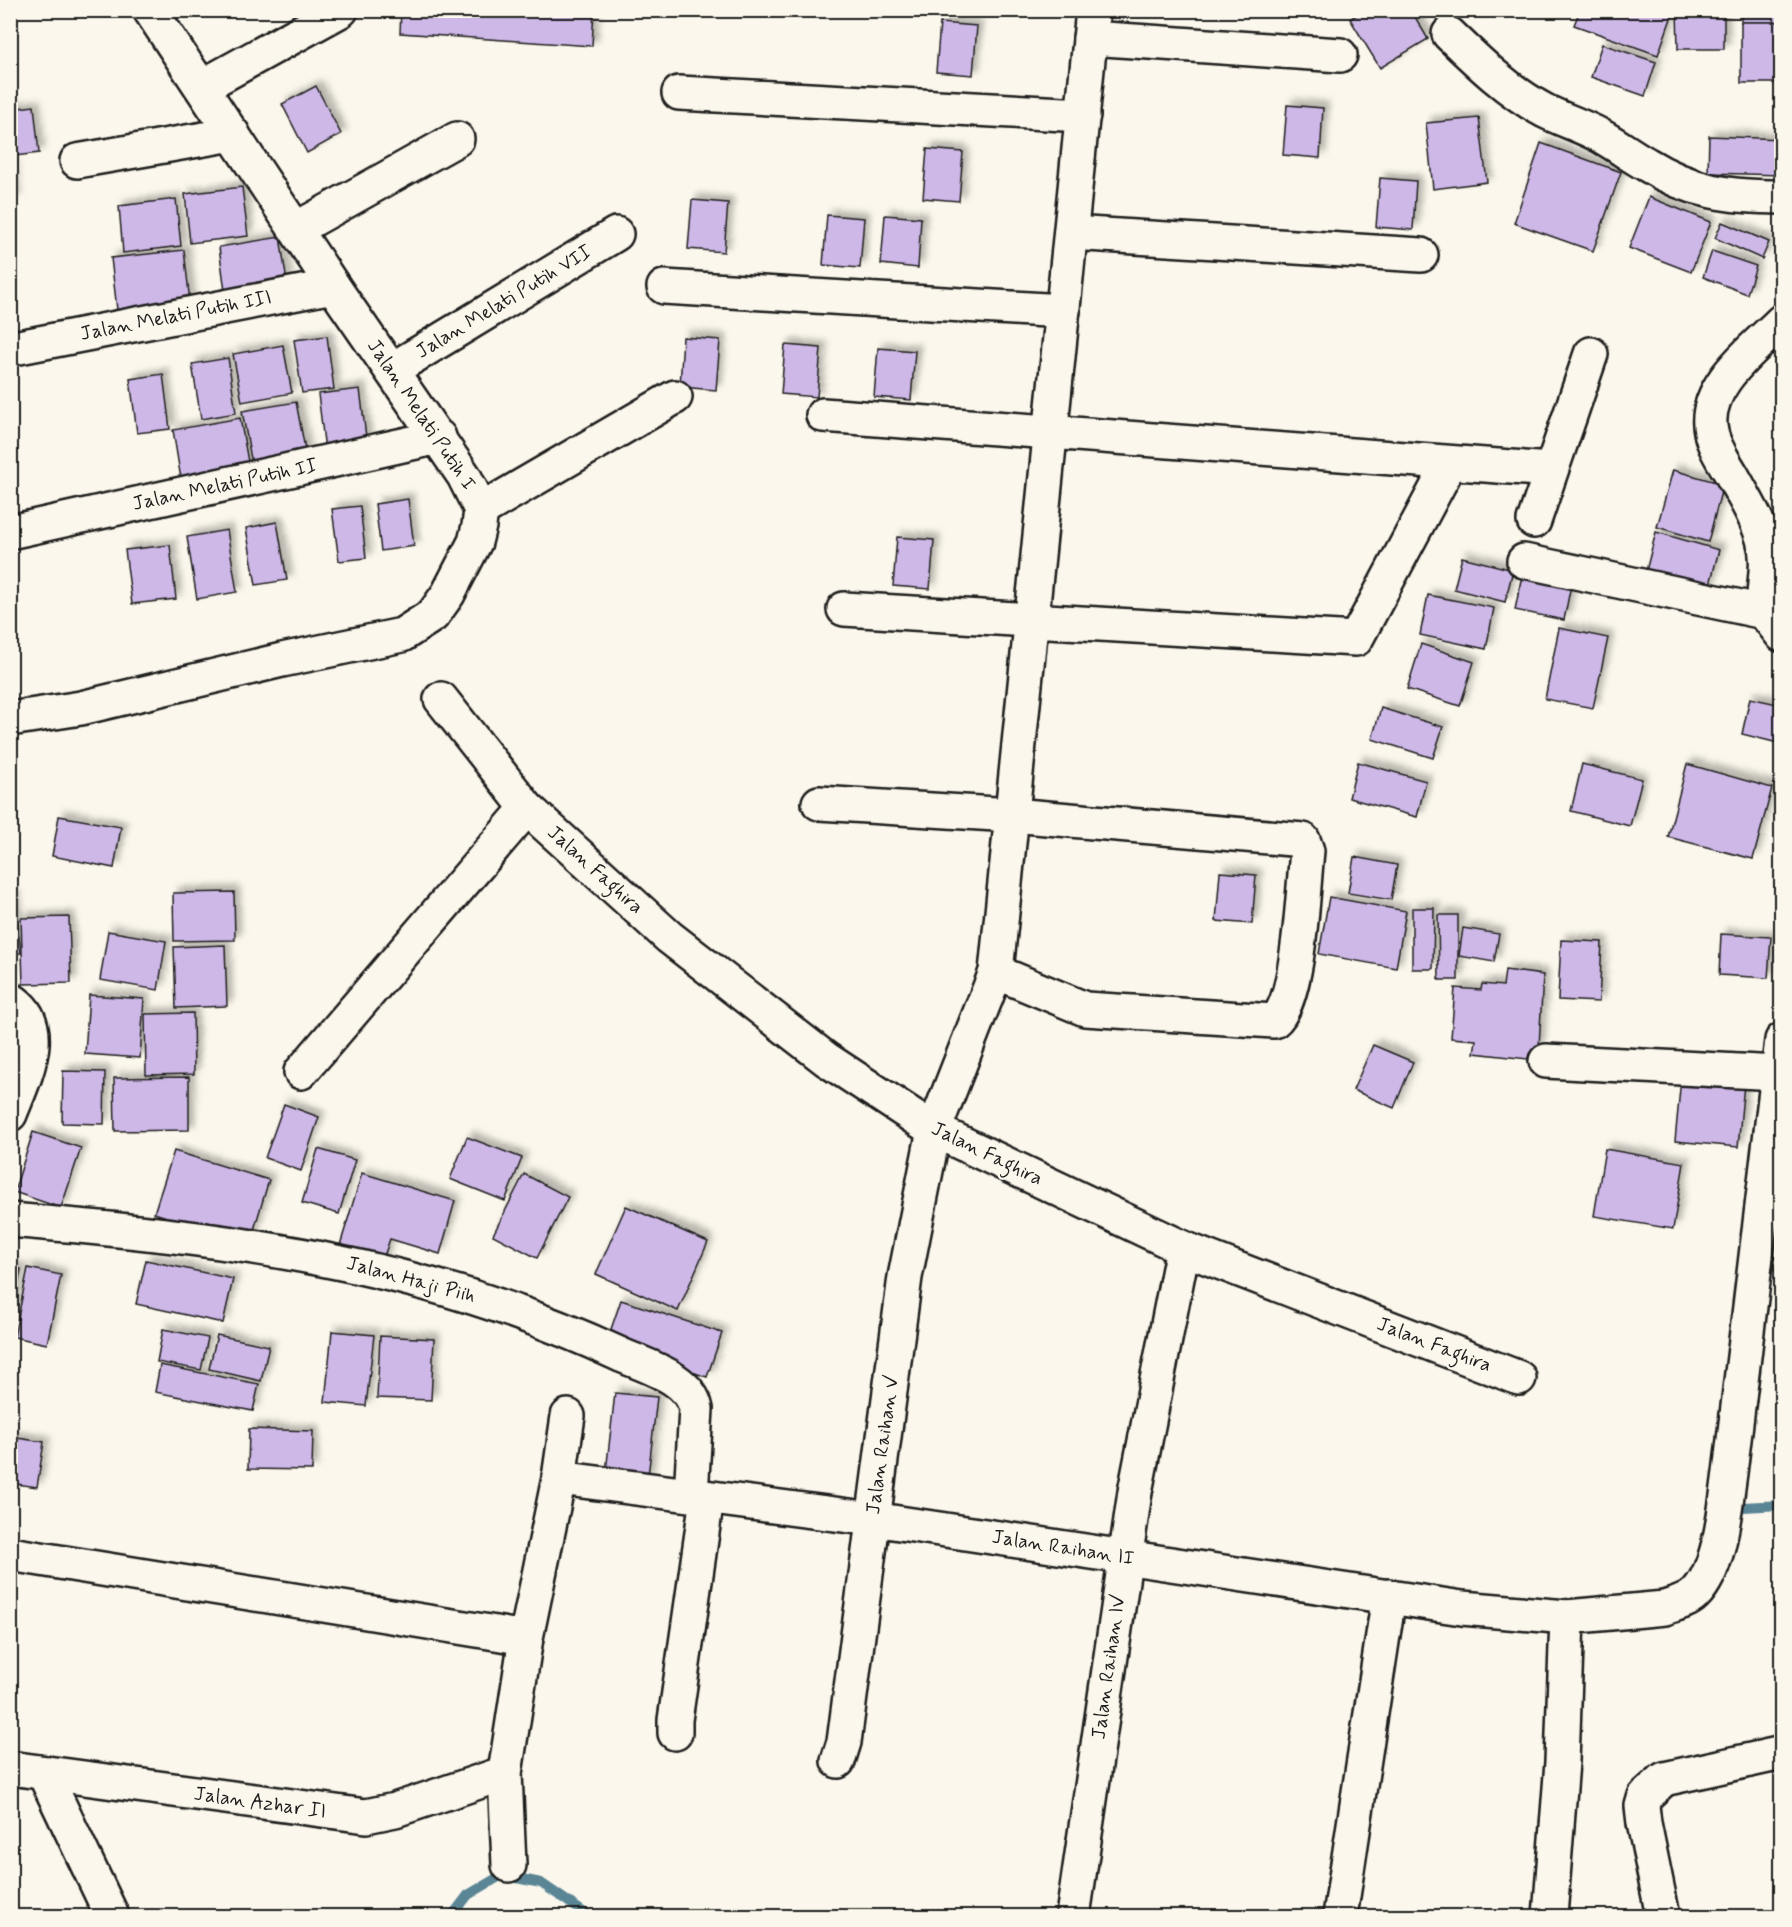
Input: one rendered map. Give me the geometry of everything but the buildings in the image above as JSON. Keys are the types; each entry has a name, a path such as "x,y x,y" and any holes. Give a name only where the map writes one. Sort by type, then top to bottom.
{"street":[{"name":"Jalan Melati Putih I","path":"10,719 91,706 282,660 402,635 432,615 448,594 474,542 481,510 470,485 439,437 333,285 203,86 150,10"},
{"path":"203,86 341,10"},
{"path":"1092,24 1340,55"},
{"name":"Jalan Raihan V","path":"838,1761 844,1742 912,1237 934,1130 996,972 1092,24"},
{"path":"1449,34 1492,75 1517,94 1546,111 1596,133 1672,177 1726,195 1782,197"},
{"path":"679,93 1083,115"},
{"path":"77,161 233,134"},
{"path":"296,230 457,139"},
{"path":"1071,233 1421,255"},
{"name":"Jalan Melati Putih VII","path":"393,369 616,234"},
{"name":"Jalan Melati Putih III","path":"19,347 333,285"},
{"path":"664,287 1063,311"},
{"path":"1524,561 1773,623 1775,556 1715,445 1711,433 1710,407 1718,390 1736,368 1782,321"},
{"path":"1534,521 1591,354"},
{"path":"481,510 675,397"},
{"path":"823,415 1551,470"},
{"name":"Jalan Melati Putih II","path":"10,532 439,437"},
{"path":"844,609 1356,639 1450,463"},
{"name":"Jalan Faghira","path":"441,699 527,808 669,937 826,1059 934,1130 1183,1248 1519,1378"},
{"path":"819,803 1012,815 1303,840 1307,851 1296,966 1285,1006 1280,1017 1274,1021 1085,1009 996,972"},
{"path":"301,1072 527,808"},
{"path":"10,999 28,1014 33,1038 32,1052 10,1113"},
{"name":"Jalan Raihan II","path":"559,1478 873,1519 1462,1608 1566,1617 1665,1608 1681,1603 1694,1594 1706,1579 1722,1525 1731,1473 1782,1040"},
{"path":"1546,1061 1778,1073"},
{"name":"Jalan Haji Piih","path":"10,1220 247,1244 348,1263 454,1290 570,1332 673,1380 694,1398 699,1496"},
{"name":"Jalan Raihan IV","path":"1073,1917 1124,1557 1183,1248"},
{"path":"508,1865 505,1773 526,1638 559,1478 568,1416"},
{"path":"675,1733 699,1496"},
{"path":"10,1554 526,1638"},
{"path":"1340,1917 1389,1596"},
{"path":"1550,1917 1562,1762 1566,1617"},
{"path":"1663,1917 1644,1823 1642,1806 1645,1796 1664,1779 1782,1753"},
{"name":"Jalan Azhar II","path":"10,1768 366,1816 395,1810 505,1773"},
{"path":"44,1773 112,1917"}],"green space":[{"path":"1781,1136 1781,1270 1761,1268"}],"waterway":[{"path":"1743,1507 1782,1505"},
{"path":"452,1916 468,1895 502,1875 541,1883 589,1916"}]}
